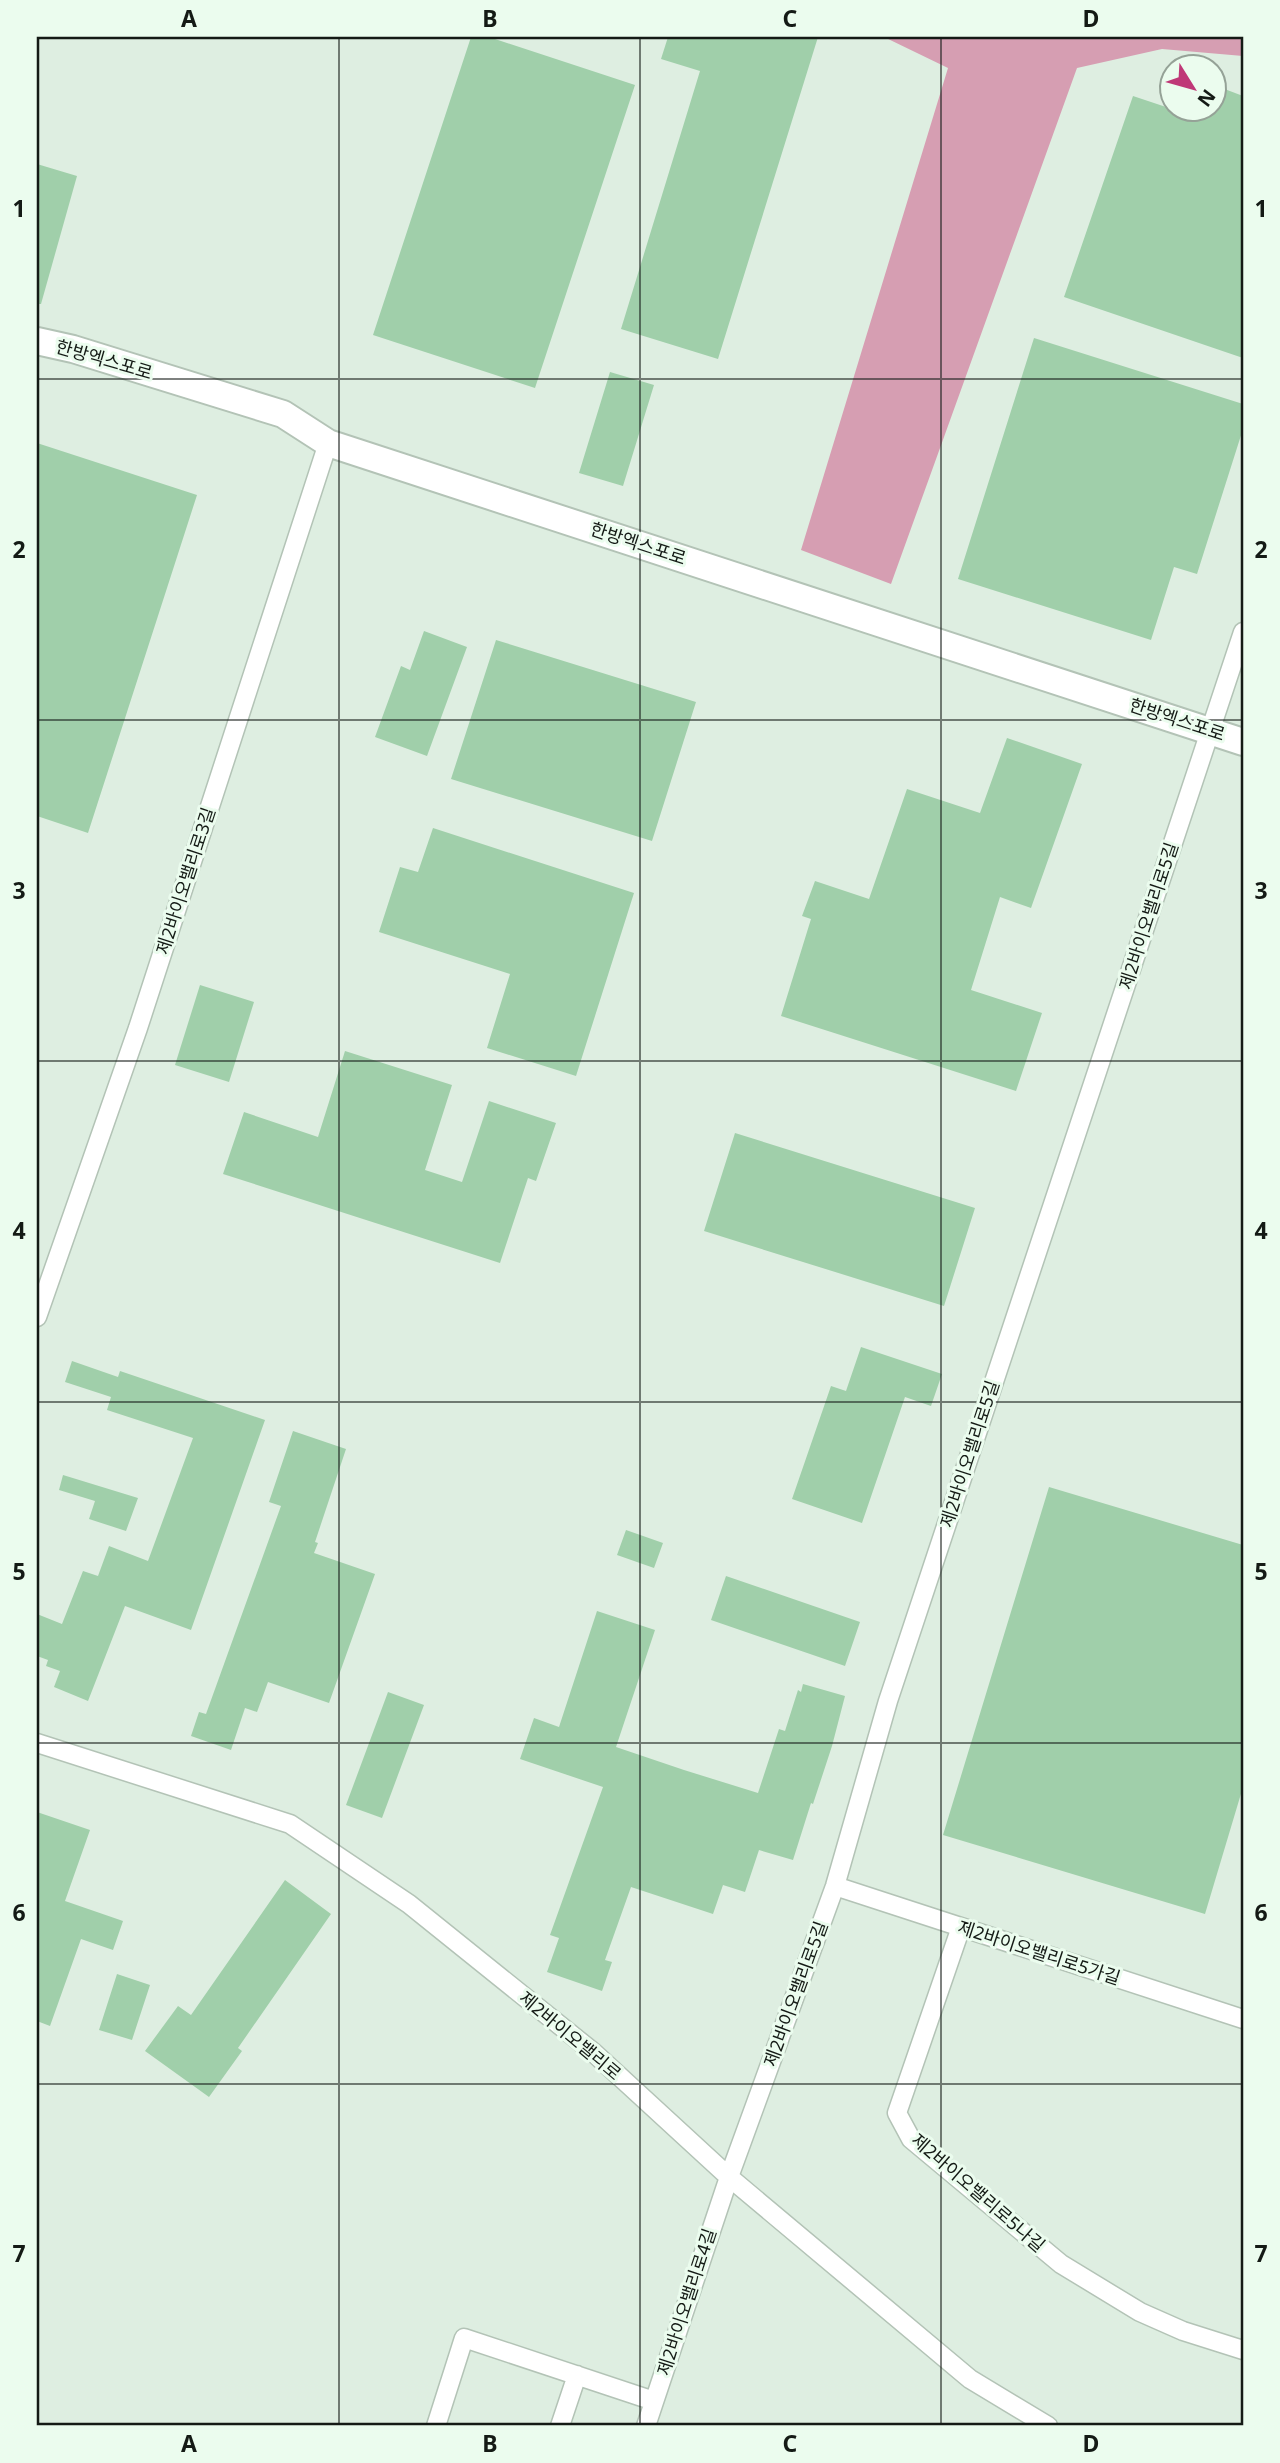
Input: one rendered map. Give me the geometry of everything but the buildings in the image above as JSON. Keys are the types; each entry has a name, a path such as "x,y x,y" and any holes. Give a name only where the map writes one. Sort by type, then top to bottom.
{"street":[{"name":"한방엑스포로","path":"37,341 73,349 283,414 328,443 1243,742"},
{"name":"제2바이오밸리로3길","path":"37,1317 138,1028 328,443"},
{"name":"제2바이오밸리로5길","path":"729,2177 835,1886 888,1702 1243,632"},
{"name":"제2바이오밸리로","path":"37,1743 290,1824 409,1904 593,2052 729,2177 970,2379 1048,2426"},
{"name":"제2바이오밸리로5가길","path":"835,1886 1243,2020"},
{"name":"제2바이오밸리로5나길","path":"961,1927 897,2113 911,2139 1061,2264 1140,2312 1182,2330 1243,2350"},
{"name":"제2바이오밸리로4길","path":"646,2426 729,2177"},
{"path":"436,2426 464,2338 654,2401"},
{"path":"560,2426 577,2375"}],"shaded area":[{"path":"884,37 1243,37 1243,56 1228,55 1228,52 1162,49 1077,68 891,584 801,550 948,68"}]}
